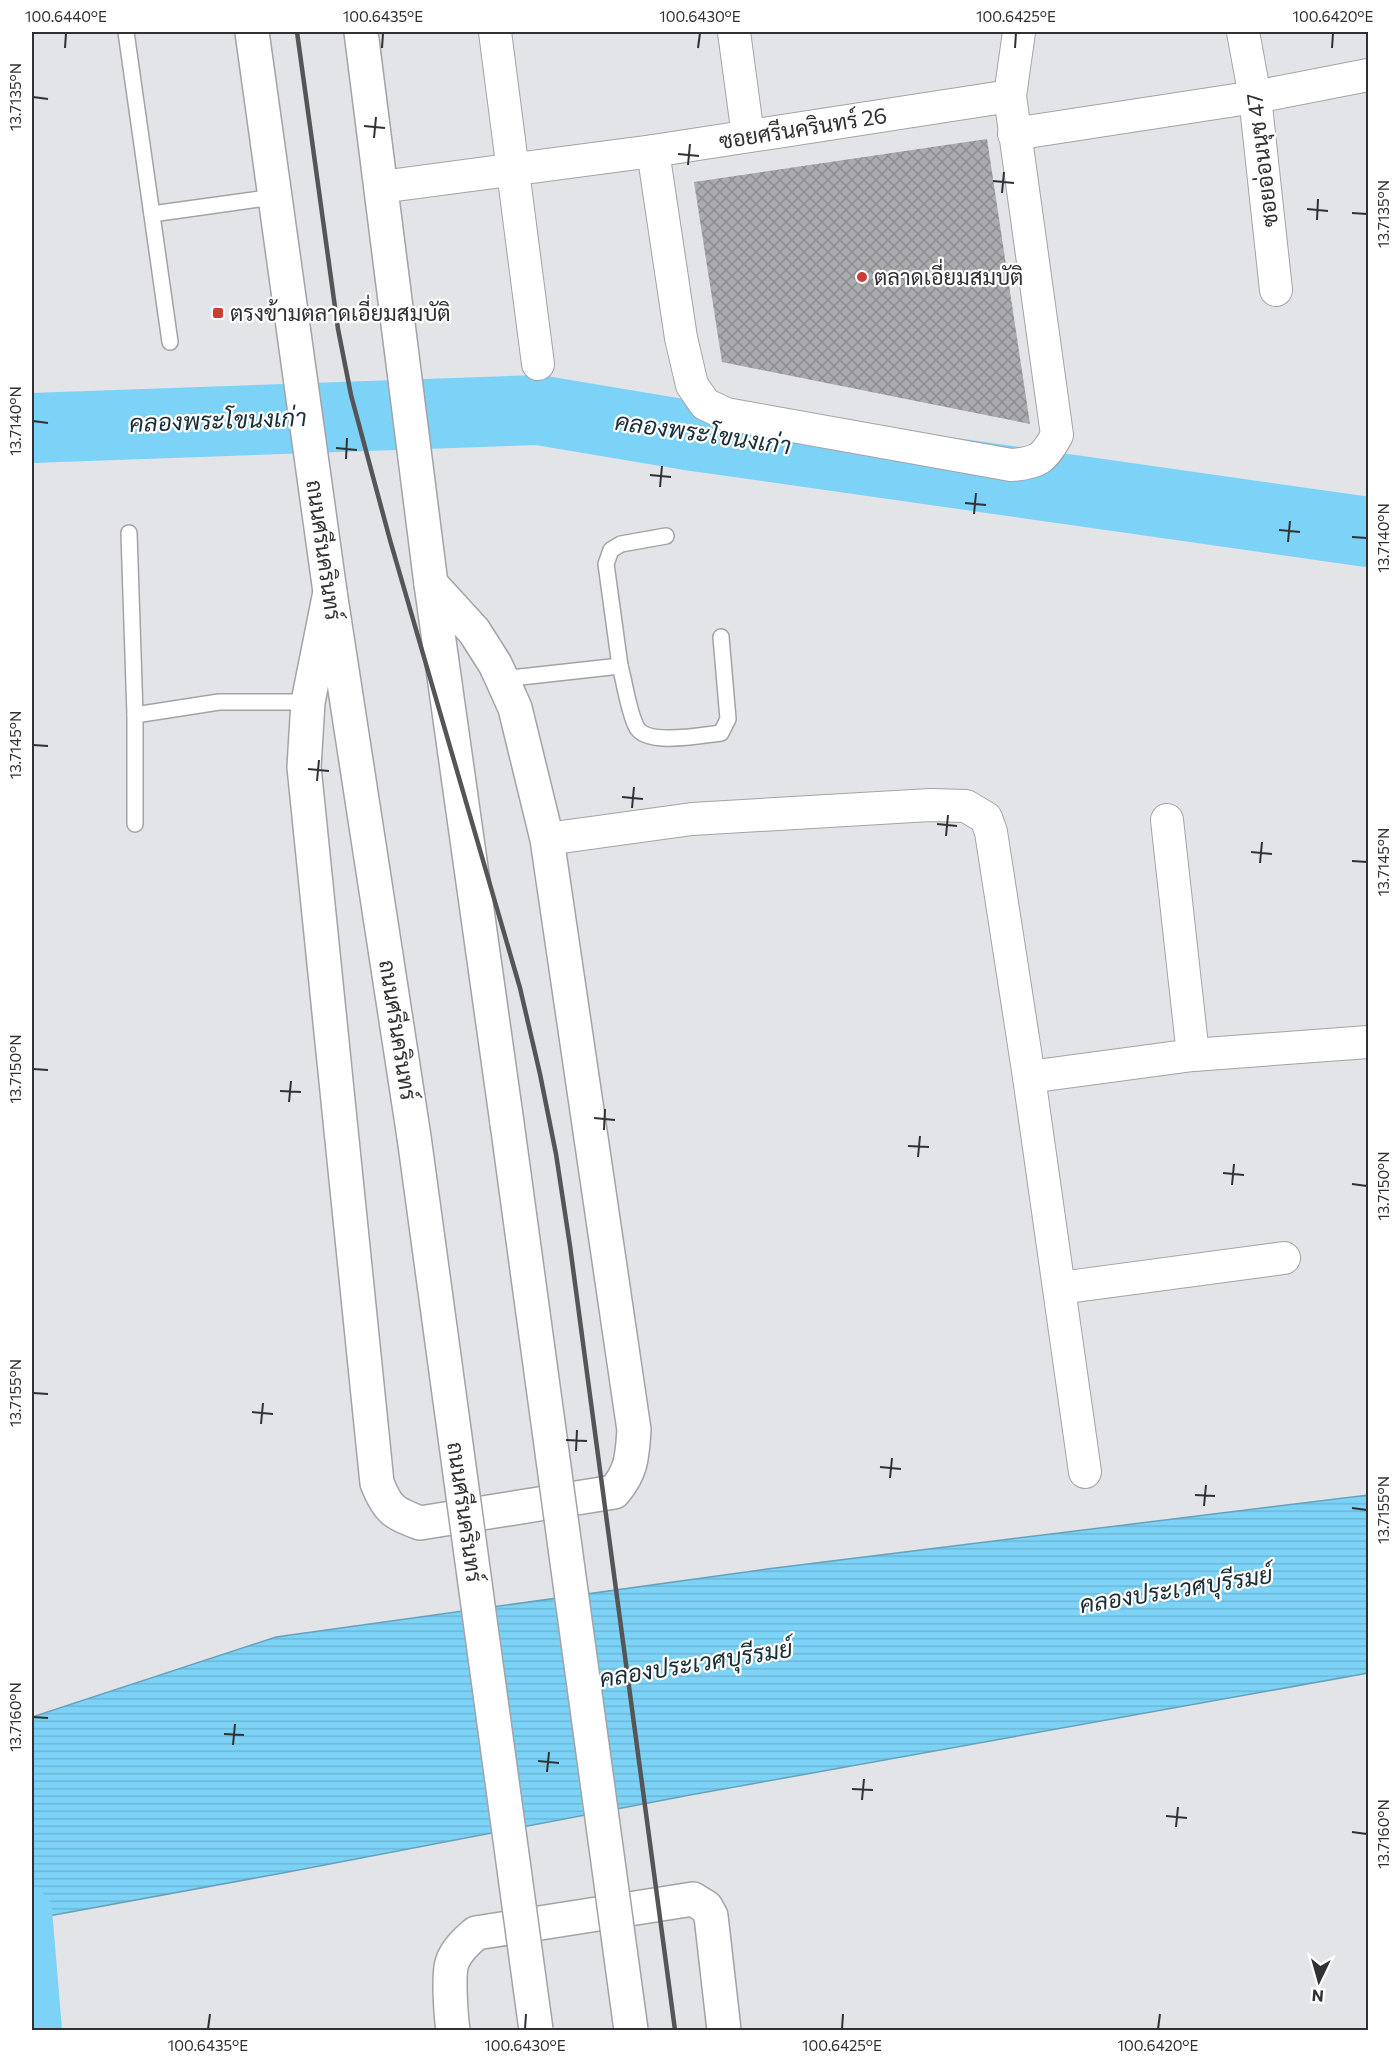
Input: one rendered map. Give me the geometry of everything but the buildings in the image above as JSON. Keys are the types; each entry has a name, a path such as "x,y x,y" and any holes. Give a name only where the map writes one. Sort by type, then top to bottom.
{"main road":[{"name":"ถนนศรีนครินทร์","path":"252,32 330,592 414,1137 536,2031"},
{"path":"361,32 431,584 631,2031"},
{"path":"330,592 308,702 304,767 377,1483 384,1502 397,1514 420,1523 614,1492 626,1477 632,1455 634,1430 547,839 515,708 502,679 474,631 431,584"},
{"path":"453,2031 452,1963 464,1943 476,1933 693,1899 706,1907 711,1916 724,2031"}],"street":[{"path":"495,32 538,364"},
{"path":"734,32 748,136"},
{"path":"652,151 681,338 692,385 705,404 726,414 1011,465 1033,463 1050,449 1057,435 1010,96 1019,32"},
{"name":"ซอยอ่อนนุช 47","path":"1243,32 1255,97 1276,290"},
{"path":"1014,134 1255,97 1368,75"},
{"name":"ซอยศรีนครินทร์ 26","path":"381,187 652,151 1010,96"},
{"path":"547,839 692,819 930,806 966,806 986,818 991,832 1029,1077 1085,1472"},
{"path":"1167,820 1193,1055"},
{"path":"1029,1077 1193,1055 1368,1042"},
{"path":"1060,1288 1284,1258"}],"lane":[{"path":"126,32 170,342"},
{"path":"152,214 274,197"},
{"path":"129,533 135,714 135,824"},
{"path":"666,536 621,544 611,550 606,564 620,666 636,728 648,736 667,738 721,733 728,719 721,637"},
{"path":"502,679 620,666"},
{"path":"135,714 219,702 308,702"}],"water":[{"name":"คลองประเวศบุรีรมย์","path":"1368,1495 1368,1673 690,1795 32,1919 32,1717 276,1637 767,1569"}],"waterway":[{"name":"คลองพระโขนงเก่า","path":"32,428 538,410 687,435 1368,532"},
{"path":"32,1910 42,2030"}],"railway":[{"path":"297,32 338,329 351,395 390,540 520,988 556,1154 675,2030"}],"place":[{"name":"ตลาดเอี่ยมสมบัติ","path":"862,277"},
{"name":"ตรงข้ามตลาดเอี่ยมสมบัติ","path":"218,313"}]}
